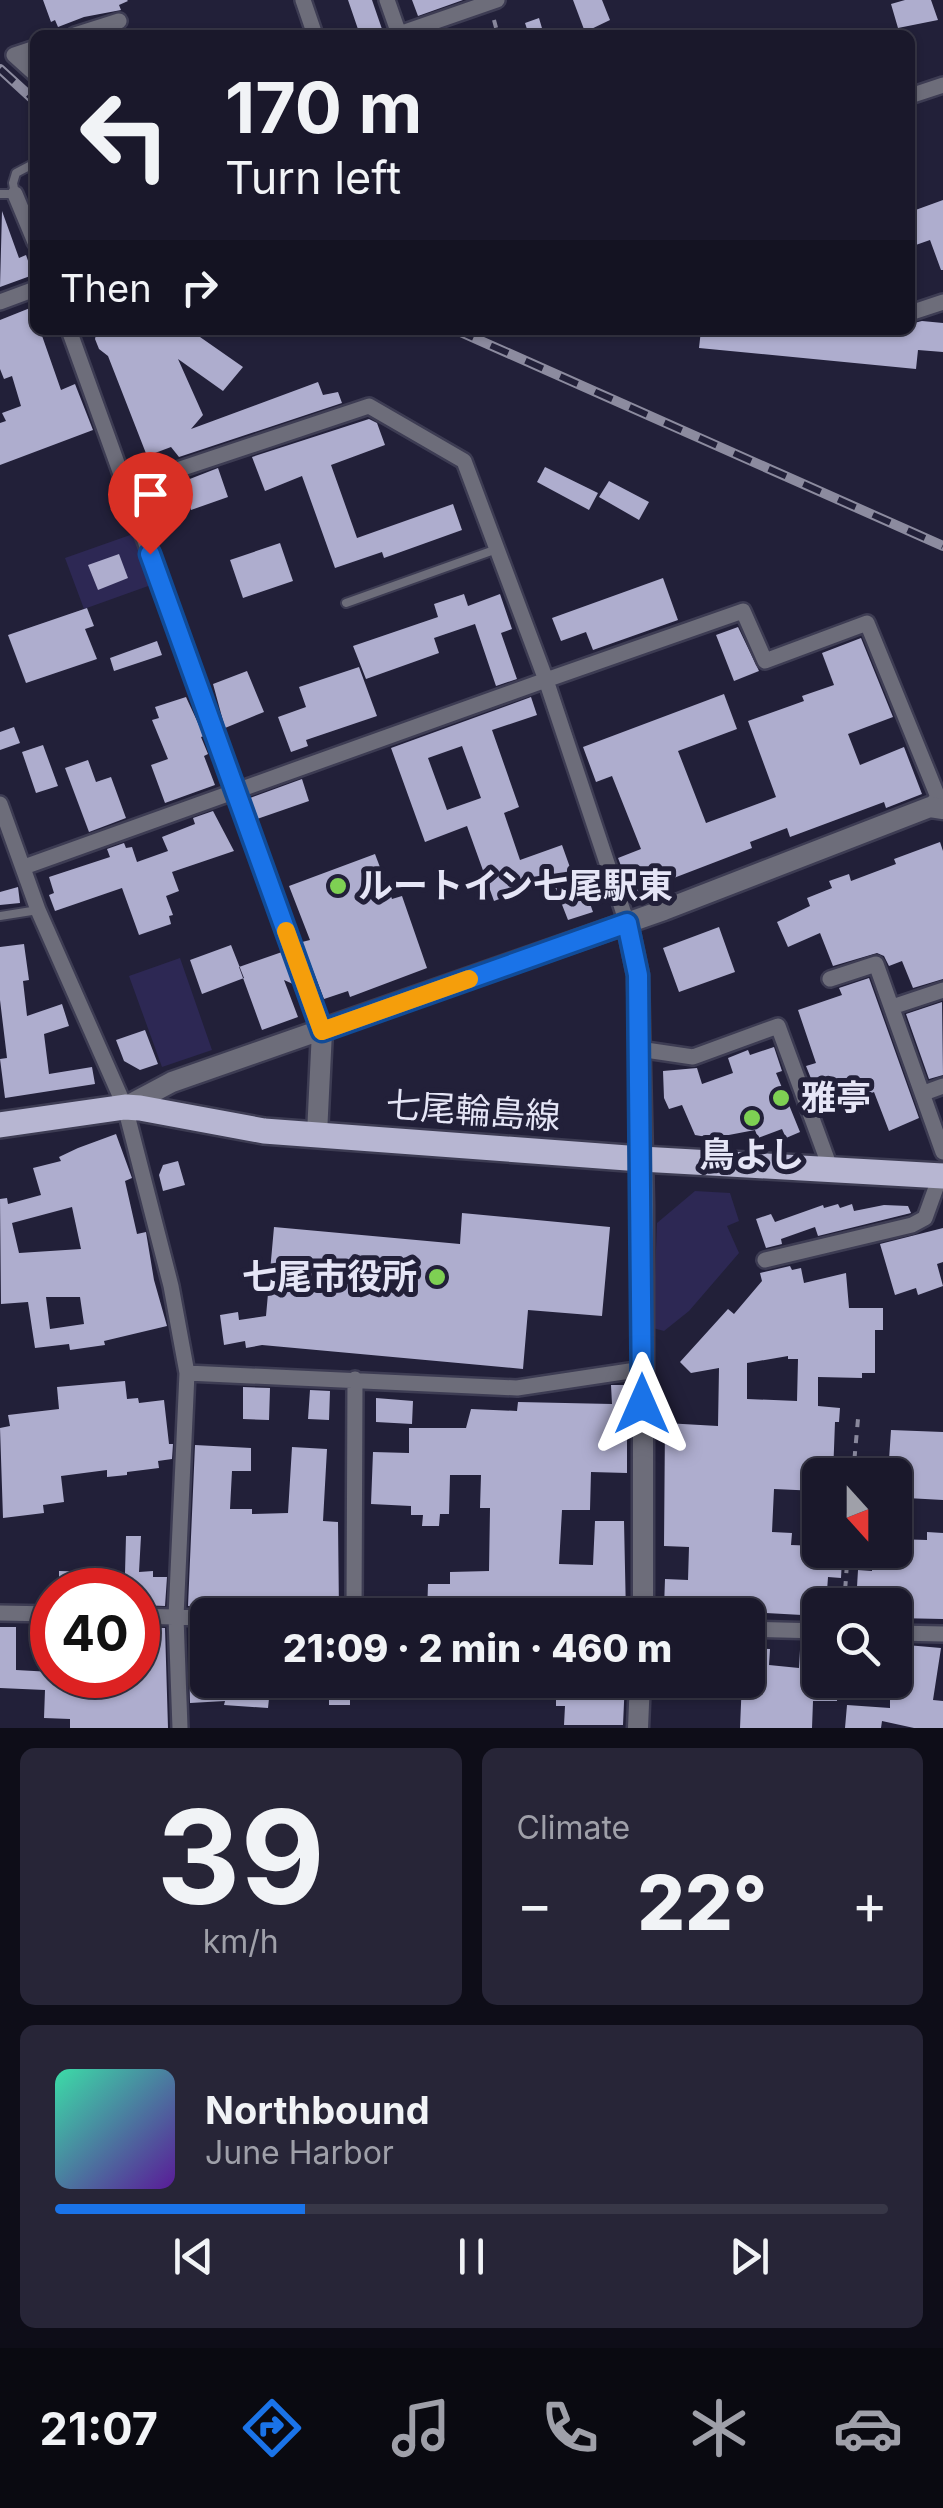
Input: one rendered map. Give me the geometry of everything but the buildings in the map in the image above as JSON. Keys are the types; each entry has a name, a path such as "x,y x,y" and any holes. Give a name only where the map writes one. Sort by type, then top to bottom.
{"main road":[{"name":"七尾輪島線","path":"0,1125 126,1108 264,1132 641,1159 831,1170 942,1166"}],"street":[{"path":"303,0 314,30"},
{"path":"387,0 397,30"},
{"path":"409,30 491,1"},
{"path":"91,30 119,21"},
{"path":"30,50 14,55 30,69"},
{"path":"915,94 943,84"},
{"path":"8,194 30,233"},
{"path":"0,302 30,291"},
{"path":"915,311 943,302"},
{"path":"71,335 322,1031 317,1134"},
{"path":"126,487 368,406 464,460 546,680 627,923 638,975 642,1598"},
{"path":"24,866 743,611 765,661 867,624 938,797 936,808 627,923 172,1082 126,1108"},
{"path":"0,804 38,910 126,1108 172,1286 188,1373 176,1617 180,1728"},
{"path":"765,1260 912,1225 925,1218 942,1166 924,1092 876,964 830,980"},
{"path":"892,1007 943,990"},
{"path":"639,1049 692,1057 778,1026 831,1170"},
{"path":"924,1092 943,1086"},
{"path":"188,1373 516,1388 642,1369"},
{"path":"354,1598 355,1379"},
{"path":"0,1614 30,1614"},
{"path":"160,1617 190,1617"},
{"path":"765,1630 802,1631"},
{"path":"912,1633 943,1634"},
{"path":"638,1728 639,1698"}],"lane":[{"path":"8,194 16,173 30,166"},
{"path":"346,604 497,549"},
{"path":"0,916 38,910"}],"path":[{"path":"855,1458 858,1419"}],"shaded area":[{"path":"133,534 151,585 84,609 65,558"},
{"path":"180,958 212,1050 162,1067 129,976"},
{"path":"695,1191 730,1193 739,1221 727,1226 739,1253 689,1311 664,1331 653,1328 657,1223"}],"railway":[{"path":"0,69 30,96"},
{"path":"467,335 943,546"}],"slow traffic":[{"path":"286,931 322,1031 469,979"}],"place":[{"name":"ルートイン七尾駅東","path":"338,886"},
{"name":"雅亭","path":"781,1098"},
{"name":"鳥よし","path":"752,1118"},
{"name":"七尾市役所","path":"437,1277"}],"route":[{"path":"150,554 322,1031 627,923 638,975 642,1404"}]}
